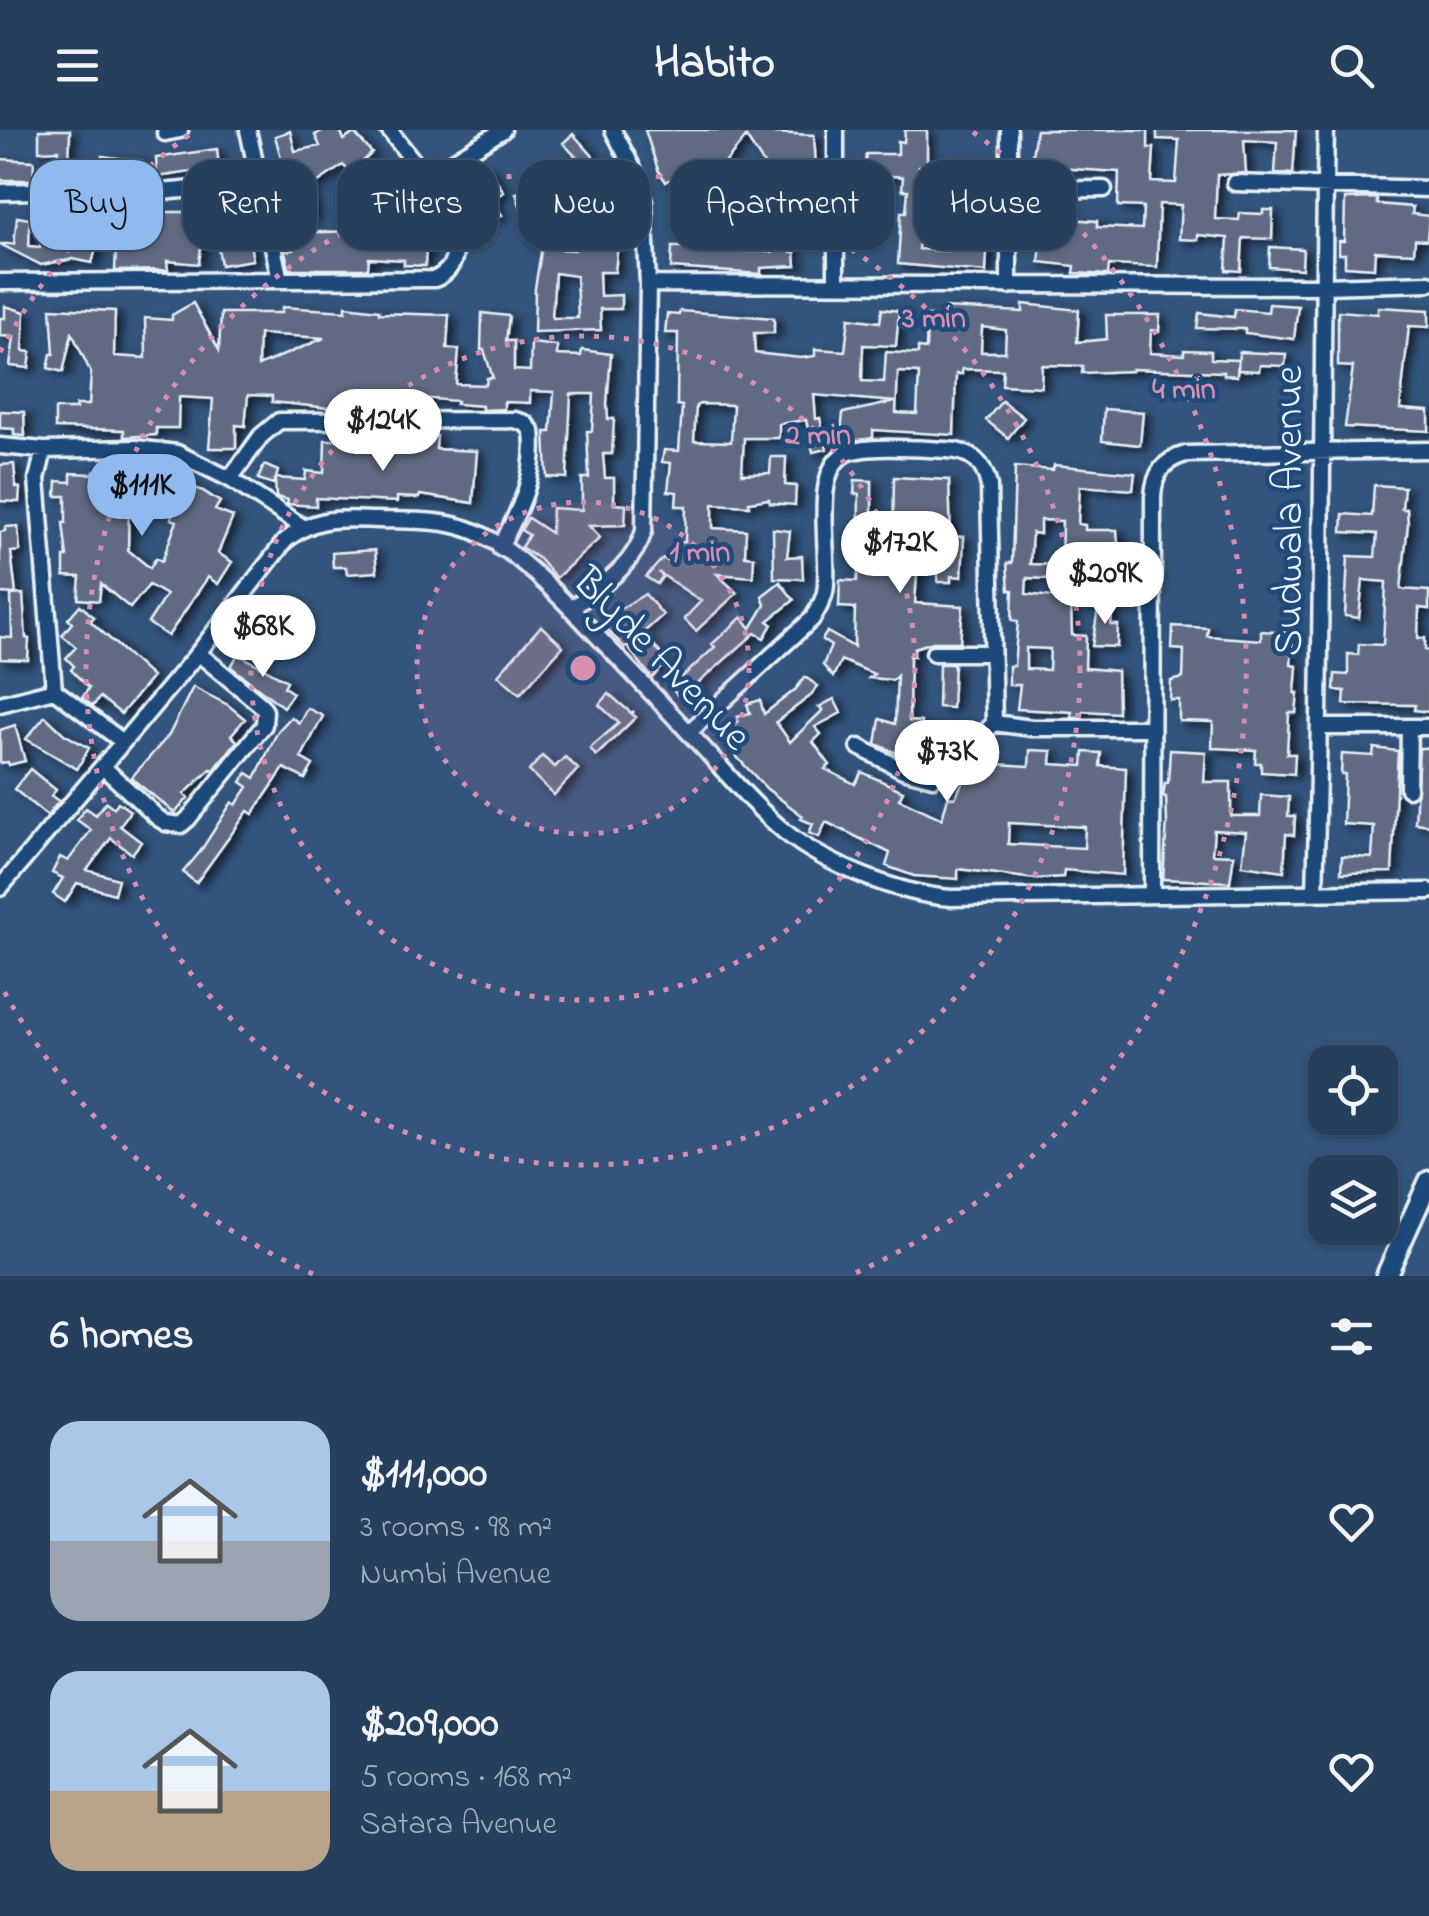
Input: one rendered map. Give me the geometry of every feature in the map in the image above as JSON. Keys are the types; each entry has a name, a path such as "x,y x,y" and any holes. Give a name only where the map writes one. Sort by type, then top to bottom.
{"main road":[{"path":"1386,1276 1429,1181"}],"street":[{"path":"248,130 254,160"},
{"path":"389,130 412,160"},
{"path":"455,160 503,130"},
{"path":"571,609 624,567 640,545 644,531 648,284 644,201 638,176 613,130"},
{"path":"836,130 836,285"},
{"path":"1008,130 1008,160"},
{"name":"Sudwala Avenue","path":"1315,892 1326,130"},
{"path":"1236,184 1429,189"},
{"path":"1076,189 1104,189"},
{"path":"0,192 30,191"},
{"path":"273,250 280,280"},
{"path":"0,282 420,280 444,274 451,266 454,250"},
{"path":"1008,250 1008,286"},
{"path":"648,284 1429,283"},
{"path":"230,479 260,436 279,421 524,422 532,431 530,478 527,493 500,548"},
{"path":"0,446 44,450 136,448 176,453 230,479 302,526 260,570 198,653 0,888"},
{"path":"44,450 37,480 54,690 123,742"},
{"path":"689,732 812,619 820,607 826,572 828,478 838,458 852,451 956,450 970,455 986,471 989,486 994,723 954,766 933,778 903,770 859,747"},
{"path":"1152,895 1153,497 1158,473 1174,457 1186,454 1429,450"},
{"name":"Blyde Avenue","path":"302,526 341,519 446,524 468,529 500,548 571,609 788,834 893,887 952,898 1429,892"},
{"path":"103,767 166,823 181,825 188,819 266,718 261,704 198,653"},
{"path":"934,654 992,653"},
{"path":"0,704 54,690"},
{"path":"994,723 1032,728 1150,728"},
{"path":"1320,726 1429,728"},
{"path":"1408,789 1409,727"}],"building":[{"path":"39,130 70,130 69,160 57,160 59,150 39,151"},
{"path":"340,130 344,140 354,133 372,153 365,160 337,160 337,169 317,183 317,160 282,160 275,136 290,131 295,151 320,146 315,135"},
{"path":"645,130 771,130 814,135 816,160 761,160 746,137 728,160 670,160 670,180 666,182"},
{"path":"905,130 927,130 927,160 914,160 914,250 987,250 986,272 898,264 901,212 906,212 908,190 902,190 903,177 894,176 894,160 865,160 866,154 898,154 898,141 904,142"},
{"path":"1036,130 1148,130 1148,148 1154,148 1152,182 1176,183 1179,140 1157,139 1157,130 1296,130 1293,174 1275,173 1277,142 1244,140 1246,173 1217,175 1215,219 1239,220 1240,213 1263,214 1263,210 1273,210 1272,239 1243,238 1241,271 1226,270 1228,238 1198,235 1198,240 1179,239 1181,205 1159,204 1157,267 1109,265 1108,275 1074,273 1075,266 1039,262 1040,250 1076,250 1076,220 1097,221 1097,227 1142,229 1143,207 1118,206 1119,172 1076,169 1076,160 1031,160"},
{"path":"573,134 594,160 579,160 563,143"},
{"path":"217,149 218,160 183,160 183,173 163,176 163,160 156,158"},
{"path":"102,156 134,160 102,160"},
{"path":"0,159 30,161 30,180 0,180"},
{"path":"1377,198 1377,204 1413,207 1412,214 1429,216 1427,240 1415,239 1414,253 1375,251 1374,268 1345,266 1345,254 1339,254 1339,241 1344,241 1345,199"},
{"path":"163,212 183,212 183,250 201,250 199,264 167,261 168,270 115,271 116,250 163,250"},
{"path":"17,217 30,219 30,250 96,250 92,263 73,259 41,265 0,244 14,244"},
{"path":"317,232 337,232 337,250 426,250 425,266 369,258 368,269 289,269 285,251 317,250"},
{"path":"1270,247 1303,249 1302,269 1269,267"},
{"path":"218,250 251,250 253,260 221,265"},
{"path":"541,250 617,250 615,272 599,272 600,296 621,295 621,309 600,309 601,330 534,332","holes":["555,273 576,276 578,318 552,318"]},
{"path":"672,250 795,252 796,266 761,268 761,274 671,268"},
{"path":"193,303 219,350 221,313 282,313 282,307 346,311 346,306 379,313 449,315 447,348 459,350 456,384 486,385 487,378 493,378 481,350 482,313 509,316 506,341 514,341 514,370 530,371 531,343 557,346 557,355 581,356 582,350 611,354 607,404 608,419 614,419 612,454 603,454 605,478 614,478 614,504 626,505 625,525 589,526 600,538 556,578 521,547 529,535 521,530 528,518 551,533 552,508 582,510 582,478 589,478 587,431 592,431 594,394 571,394 567,478 547,477 545,432 551,432 554,392 530,391 530,403 504,402 504,409 482,410 482,406 456,404 457,401 398,396 374,397 373,410 347,410 272,402 272,396 248,395 245,426 236,425 236,448 209,448 213,399 179,397 178,428 156,428 156,435 124,437 124,430 55,428 55,409 89,405 91,373 72,333 63,372 48,368 54,354 51,308 115,311 114,356 146,358 145,318 172,320 172,315","holes":["259,334 324,338 258,366"]},
{"path":"1023,304 1079,310 1077,342 1107,339 1106,315 1160,315 1159,331 1151,330 1150,353 1184,355 1184,350 1211,351 1211,359 1238,360 1237,376 1224,372 1132,369 1082,373 1083,366 1042,365 1041,387 1002,385 1003,370 962,369 962,374 956,374 954,435 873,430 873,438 851,441 853,434 841,433 843,413 895,402 814,395 816,419 820,418 827,449 813,452 806,420 779,424 779,438 744,438 742,474 770,473 771,457 786,457 785,485 796,486 795,505 770,503 769,499 749,502 749,506 713,504 713,528 746,530 745,556 754,557 753,577 717,574 737,593 696,631 684,619 701,601 658,572 663,576 657,584 646,577 663,558 671,563 672,543 685,542 686,506 676,506 677,492 668,491 671,463 662,462 664,450 679,451 682,406 677,405 678,333 665,333 667,314 679,315 680,311 774,318 774,333 754,333 755,353 801,358 815,356 815,349 845,351 849,318 880,322 882,309 899,311 896,346 863,345 862,381 884,382 886,352 918,354 918,348 926,349 927,316 944,316 944,308 1023,312","holes":["982,327 1006,330 1005,352 981,352","898,372 919,373 917,414 896,413","733,405 731,442 694,441 696,406"]},
{"path":"1269,304 1298,306 1294,339 1245,333 1245,329 1197,328 1199,313 1234,317 1235,309 1268,312"},
{"path":"5,306 25,312 23,351 31,352 29,368 10,366 14,337 0,336"},
{"path":"1378,307 1429,310 1429,327 1409,326 1400,409 1429,411 1429,431 1345,427 1353,367 1338,366 1338,311 1378,314"},
{"path":"1239,352 1286,354 1285,366 1260,365 1259,371 1238,370"},
{"path":"1002,401 1024,418 1008,438 986,420"},
{"path":"1104,409 1143,412 1140,445 1102,441"},
{"path":"0,411 24,412 25,436 14,435 14,429 0,428"},
{"path":"412,434 437,436 436,449 477,451 473,503 420,495 397,497 397,502 316,498 316,506 287,504 288,500 276,497 275,479 273,484 258,479 264,465 278,471 276,478 305,480 306,471 324,473 325,440 353,440 353,445 411,451"},
{"path":"14,464 19,502 0,501 0,465"},
{"path":"1054,465 1135,473 1133,490 1080,486 1078,524 1085,525 1085,530 1117,530 1121,582 1095,581 1096,558 1072,557 1072,580 1027,578 1026,594 1071,599 1072,635 1086,636 1085,668 1117,671 1118,713 1083,711 1082,717 1072,717 1072,712 1017,709 1020,685 1009,685 1018,621 1012,620 1013,590 1009,590 1007,563 1012,563 1015,467 1053,470","holes":["1040,520 1062,521 1061,565 1030,564 1032,533 1040,534","1026,648 1050,649 1049,670 1026,669"]},
{"path":"71,473 176,477 174,481 220,502 215,510 233,517 218,553 232,562 218,584 208,577 168,636 148,623 166,595 149,585 130,608 101,584 99,601 78,599 80,577 64,576 66,496 56,496 57,481 71,482","holes":["129,505 175,505 171,519 177,521 162,561 156,558 150,568 128,550"]},
{"path":"894,477 949,480 951,536 964,537 962,577 951,576 951,582 938,582 938,563 918,561 915,603 963,606 960,642 933,642 914,648 914,656 910,655 909,721 921,722 919,763 876,744 880,719 895,724 897,676 893,680 869,678 874,674 841,660 833,677 823,665 831,646 822,640 827,632 854,647 855,608 839,607 840,580 857,581 861,548 855,480 872,481 872,533 893,534"},
{"path":"1374,485 1404,487 1402,509 1407,509 1408,524 1401,589 1429,591 1429,609 1419,608 1418,638 1425,638 1425,650 1429,651 1429,712 1414,710 1415,705 1344,704 1345,691 1334,690 1335,674 1348,675 1348,654 1358,655 1359,644 1383,645 1386,582 1363,580 1359,618 1345,616 1348,556 1375,557 1377,534 1342,532 1343,514 1372,516"},
{"path":"18,526 20,551 11,552 16,594 0,593 0,532 5,527"},
{"path":"773,529 790,531 787,557 802,556 803,579 774,578"},
{"path":"375,550 377,572 347,574 346,567 333,567 332,553"},
{"path":"780,582 794,600 768,621 772,624 764,638 755,633 696,685 705,695 696,703 688,694 682,700 668,685 715,647 712,644 742,617 751,628 765,605 762,596"},
{"path":"23,594 28,660 0,659 0,637 12,638 11,595"},
{"path":"645,594 663,615 644,632 667,662 652,678 627,646 605,627 619,606 622,608"},
{"path":"1099,602 1113,603 1111,625 1118,625 1117,647 1092,646"},
{"path":"80,605 94,617 90,621 152,677 121,714 100,697 93,706 82,698 89,688 71,670 74,666 66,658 76,647 62,635 72,623 68,619"},
{"path":"541,626 563,646 520,694 498,675"},
{"path":"1173,626 1208,628 1207,636 1261,640 1261,631 1293,633 1291,665 1297,666 1298,693 1296,713 1289,713 1287,754 1295,754 1294,774 1261,772 1261,763 1255,763 1256,750 1212,748 1213,722 1179,721 1179,700 1170,700 1171,681 1183,678 1184,650 1172,649"},
{"path":"238,654 287,681 284,687 293,693 283,707 231,667"},
{"path":"939,664 954,664 952,708 938,707"},
{"path":"805,677 818,686 776,722 790,742 823,710 819,707 834,699 841,713 815,727 821,734 813,742 830,765 825,769 855,784 862,772 903,791 899,799 942,819 948,797 955,798 967,773 991,757 996,764 1029,766 1030,750 1052,751 1051,764 1083,766 1084,752 1101,753 1100,766 1126,768 1123,875 1064,870 1063,877 1035,879 958,869 958,879 914,876 886,866 890,853 826,822 819,837 809,833 813,824 801,819 803,816 767,789 719,738 738,721 737,717 750,713 747,704 760,700 764,714","holes":["1009,823 1085,827 1084,848 1008,844"]},
{"path":"193,687 228,705 245,719 231,735 237,741 214,770 184,794 188,798 175,813 131,778 169,735"},
{"path":"609,694 631,713 634,711 636,717 596,756 590,748 619,723 599,705"},
{"path":"307,708 323,716 301,758 313,765 305,779 284,768 253,814 248,811 196,883 183,872 232,802 236,805 248,787 241,782 247,773 255,778 278,731 291,717 299,723"},
{"path":"45,716 64,734 89,748 77,769 26,739"},
{"path":"15,725 25,761 0,763 0,730"},
{"path":"1374,748 1398,751 1392,872 1341,873 1342,856 1372,858 1374,826 1343,824 1342,754 1373,756"},
{"path":"1419,748 1429,748 1429,825 1415,823"},
{"path":"1170,750 1206,752 1204,782 1231,782 1231,816 1260,816 1261,795 1289,797 1288,816 1295,816 1294,835 1286,834 1284,871 1242,865 1246,832 1214,830 1212,854 1234,855 1230,882 1163,879 1167,822 1163,796"},
{"path":"542,756 555,767 565,757 578,769 554,795 529,771"},
{"path":"30,769 56,790 51,796 59,801 47,816 14,789"},
{"path":"106,802 114,808 118,802 130,811 120,826 141,842 132,854 111,838 87,870 118,879 114,894 77,883 65,902 53,894 63,878 52,873 60,857 68,861 91,830 77,820 86,808 96,815"}]}
